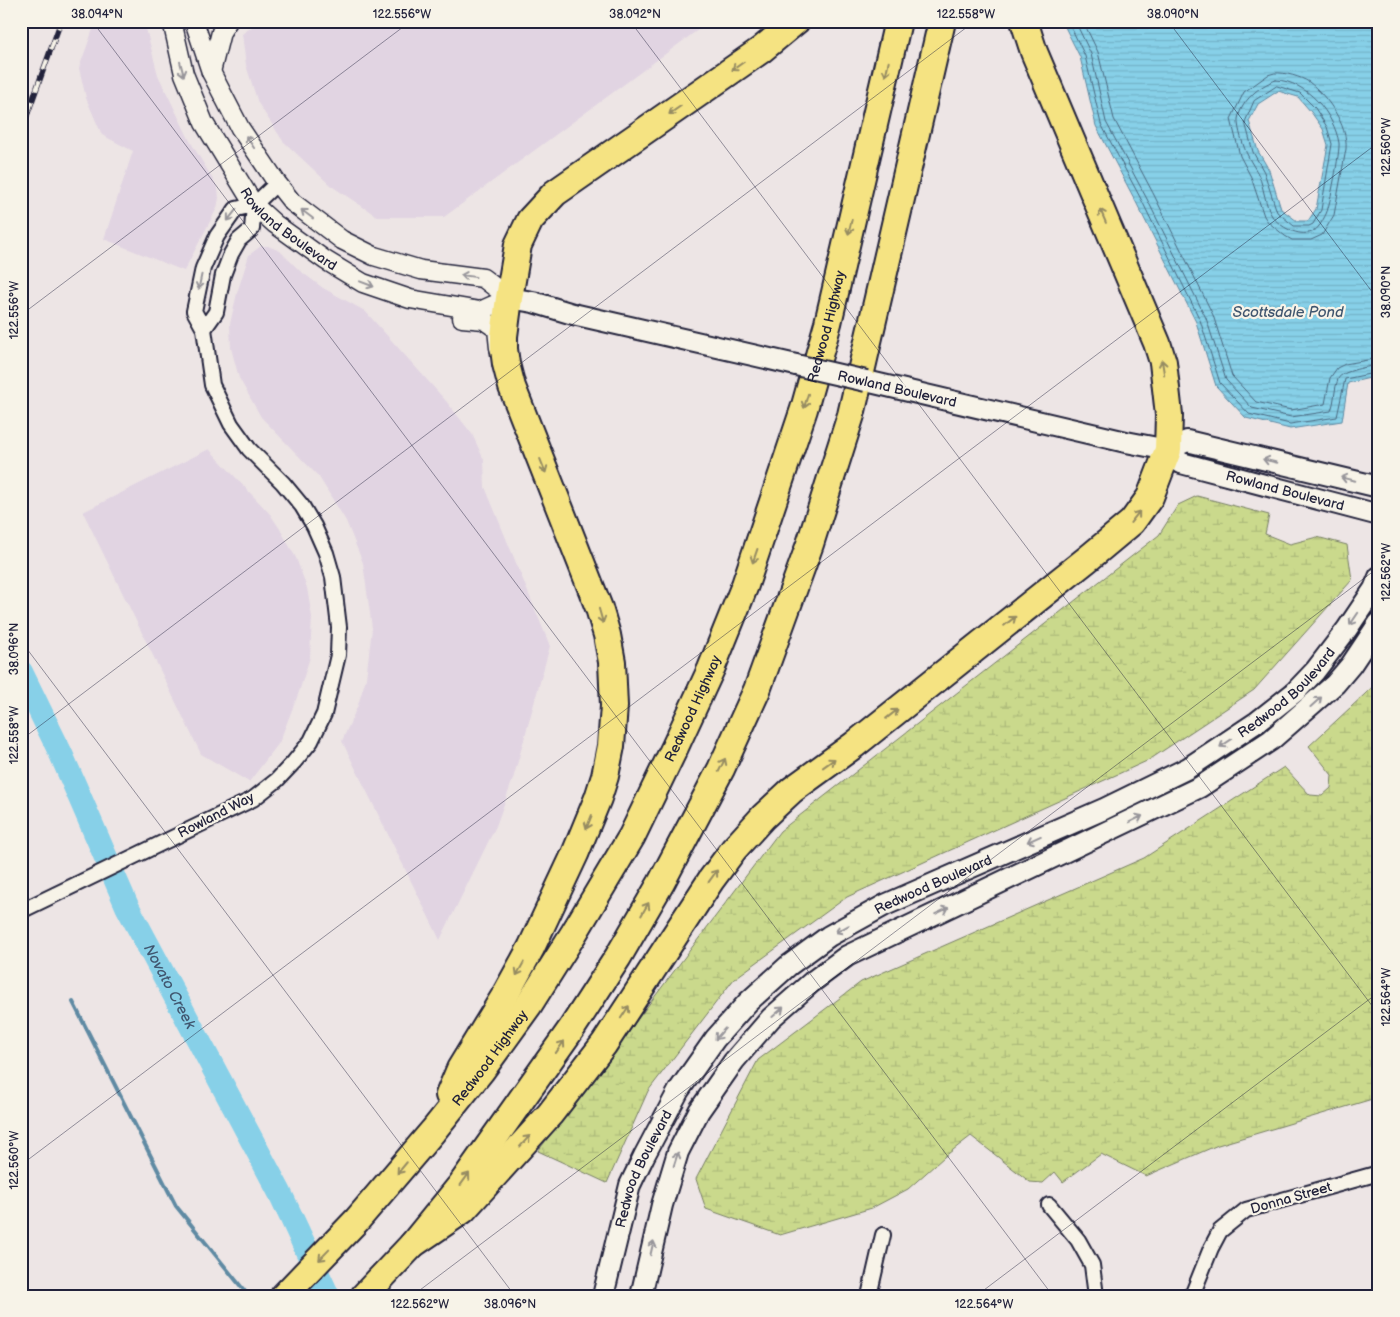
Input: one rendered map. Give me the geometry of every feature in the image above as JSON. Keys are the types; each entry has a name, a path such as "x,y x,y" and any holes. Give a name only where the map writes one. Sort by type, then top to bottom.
{"highway":[{"path":"433,1131 460,1069 504,997 531,948 575,854 605,776 614,727 612,662 599,608 512,387 505,357 504,336 518,245 530,220 555,194 762,50 796,21"},
{"name":"Redwood Highway","path":"284,1296 358,1220 481,1071 528,1006 632,836 711,669 745,585 804,409 828,323 898,21"},
{"path":"364,1296 413,1244 461,1185 572,1028 618,956 660,883 721,769 757,690 810,544 851,415 942,21"},
{"path":"413,1244 463,1210 550,1114 604,1044 710,880 734,849 763,817 792,790 862,739 1090,557 1132,522 1150,497 1168,450 1169,415 1163,362 1034,52 1024,21"}],"main road":[{"name":"Rowland Boulevard","path":"509,298 534,302 573,314 1126,442 1168,450 1181,463 1379,515"},
{"name":"Rowland Boulevard","path":"1168,450 1187,440 1379,487"},
{"name":"Redwood Boulevard","path":"603,1296 630,1185 644,1156 679,1090 715,1039 748,1002 788,966 829,936 885,905 1104,809 1188,768 1257,722 1295,692 1315,671 1347,629 1374,589 1379,577"},
{"name":"Redwood Boulevard","path":"641,1296 662,1205 678,1152 699,1111 734,1061 771,1018 812,982 847,956 1200,787 1271,740 1335,684 1352,665 1379,623"},
{"path":"1257,722 1271,740"},
{"path":"1104,809 1114,829"},
{"path":"1070,824 1080,845"}],"street":[{"name":"Rowland Boulevard","path":"172,21 184,74 204,123 254,205 275,224 325,260 363,283 410,299 480,311 509,298 483,278 421,270 374,256 342,240 292,202 240,128 211,72 194,21"},
{"path":"211,72 221,32 228,21"},
{"name":"Rowland Way","path":"21,912 217,817 252,798 277,780 294,762 310,741 324,714 338,655 339,627 333,577 326,553 314,526 302,506 284,483 249,448 231,424 212,385 204,329 194,311 203,268 217,236 236,209 254,205 277,183"},
{"path":"204,329 216,312 223,275 231,254 239,240 252,229 254,205"},
{"path":"401,296 413,310 484,320 497,329 499,351 505,357"},
{"name":"Donna Street","path":"1189,1296 1193,1293 1220,1230 1246,1210 1379,1173"},
{"path":"1049,1205 1078,1240 1092,1265 1096,1296"},
{"path":"869,1296 883,1235"}],"shaded area":[{"path":"96,21 144,21 158,75 190,141 218,188 217,208 184,271 104,239 133,151 102,135 86,98 79,68"},
{"path":"260,21 710,21 444,217 378,217 330,185 283,141 258,103 246,65 242,34"},
{"path":"261,246 268,246 280,251 299,270 323,288 365,311 446,401 472,434 484,460 485,487 550,646 513,779 496,826 440,940 342,741 358,705 366,678 371,637 372,628 363,563 346,521 319,477 261,417 239,378 231,348 230,324 237,293 249,255"},
{"path":"209,449 270,514 280,529 296,558 307,588 312,617 310,657 299,692 279,743 249,782 201,754 83,512"}],"green space":[{"path":"1197,496 1269,515 1265,534 1290,544 1317,537 1347,545 1352,580 1254,690 1149,760 847,897 734,979 648,1091 607,1183 538,1151 780,831 1159,535 1178,505"},
{"path":"1379,681 1379,1097 1218,1145 1146,1176 1101,1154 1063,1182 1055,1172 1043,1183 1030,1182 971,1136 908,1189 872,1208 780,1235 706,1209 696,1179 758,1060 861,982 1144,858 1284,767 1310,795 1322,796 1331,788 1332,775 1309,746"}],"water":[{"name":"Scottsdale Pond","path":"1062,21 1379,21 1379,376 1348,383 1342,421 1290,429 1246,418 1216,386 1196,322 1096,126 1080,57","holes":["1278,91 1298,97 1323,129 1328,145 1316,209 1308,221 1297,221 1281,209 1269,170 1258,151 1249,121 1258,104"]}],"waterway":[{"name":"Novato Creek","path":"21,672 61,754 127,906 280,1193 328,1296"},
{"path":"73,1002 176,1206 247,1294"}],"railway":[{"path":"21,132 61,21"}]}
